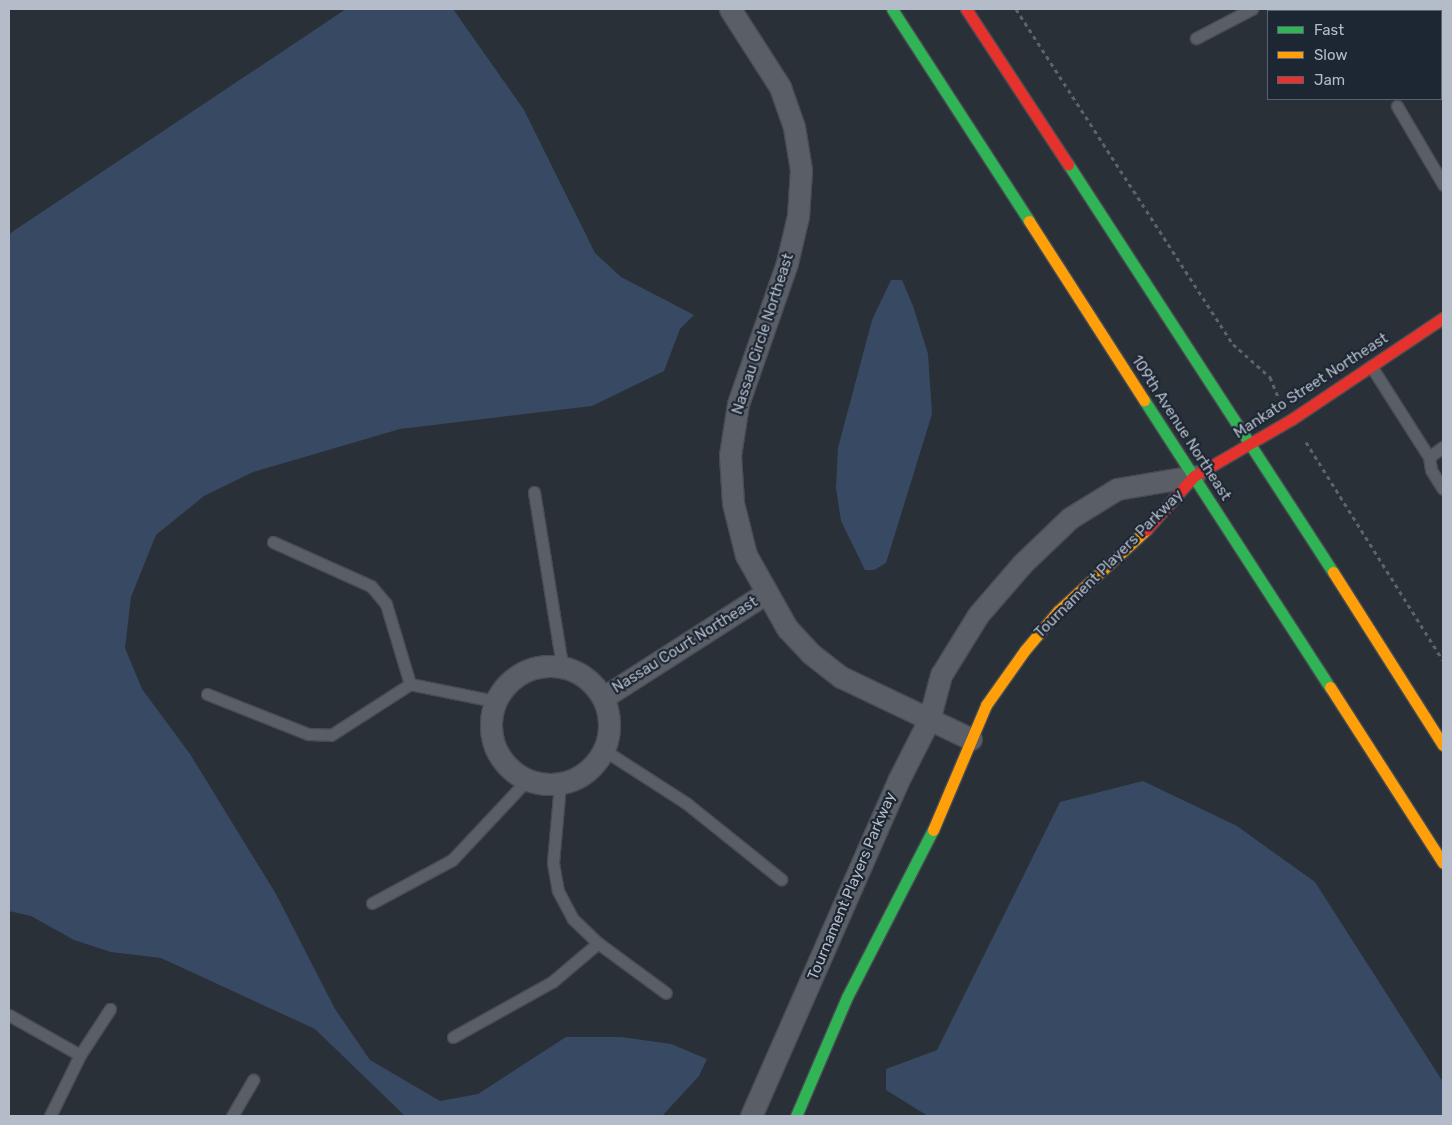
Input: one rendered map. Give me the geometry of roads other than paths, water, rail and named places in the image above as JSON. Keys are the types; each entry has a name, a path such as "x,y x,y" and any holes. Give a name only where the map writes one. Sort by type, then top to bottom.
{"main road":[{"name":"109th Avenue Northeast","path":"892,9 1443,863"},
{"path":"966,9 1252,443 1443,745"},
{"name":"Mankato Street Northeast","path":"1194,476 1252,443 1443,318"},
{"name":"Tournament Players Parkway","path":"796,1116 847,998 932,832 986,705 1052,617 1146,530 1194,476"}],"street":[{"name":"Nassau Circle Northeast","path":"730,9 780,87 794,127 801,170 798,216 787,262 738,404 730,455 733,503 746,555 766,594 788,628 810,653 841,678 972,739"},
{"name":"Tournament Players Parkway","path":"751,1116 898,781 929,720 941,675 978,616 1022,564 1070,518 1117,490 1194,476"},
{"name":"Nassau Court Northeast","path":"604,697 766,594"},
{"path":"562,665 581,673 604,697 610,730 604,750 590,769 560,784 527,780 508,766 493,741 494,701 509,680 533,666 562,665"}],"lane":[{"path":"1196,38 1252,9"},
{"path":"1397,106 1443,184"},
{"path":"1371,366 1429,457 1431,470 1443,489"},
{"path":"1429,457 1443,447"},
{"path":"534,492 562,665"},
{"path":"273,542 371,586 386,604 410,684"},
{"path":"207,694 308,734 332,735 410,684 494,701"},
{"path":"604,750 686,803 781,879"},
{"path":"372,903 452,860 527,780"},
{"path":"560,784 553,863 558,891 573,919 598,943 666,993"},
{"path":"453,1037 552,982 598,943"},
{"path":"50,1116 80,1055 110,1009"},
{"path":"9,1015 80,1055"},
{"path":"232,1116 252,1080"}],"water":[{"path":"346,9 453,9 524,110 595,253 621,277 694,315 680,329 664,371 592,406 400,429 253,472 204,496 156,535 131,597 125,648 142,689 190,754 276,894 335,1009 370,1060 440,1101 478,1094 566,1037 621,1037 671,1044 707,1059 699,1076 662,1116 405,1116 315,1029 161,958 111,952 74,940 31,916 9,911 9,234"},
{"path":"891,280 902,280 913,306 928,354 932,414 886,563 874,570 865,570 841,521 836,488 838,448 872,320"},
{"path":"1143,781 1237,826 1315,882 1443,1082 1443,1116 928,1116 886,1090 886,1069 937,1050 1060,802"}]}
